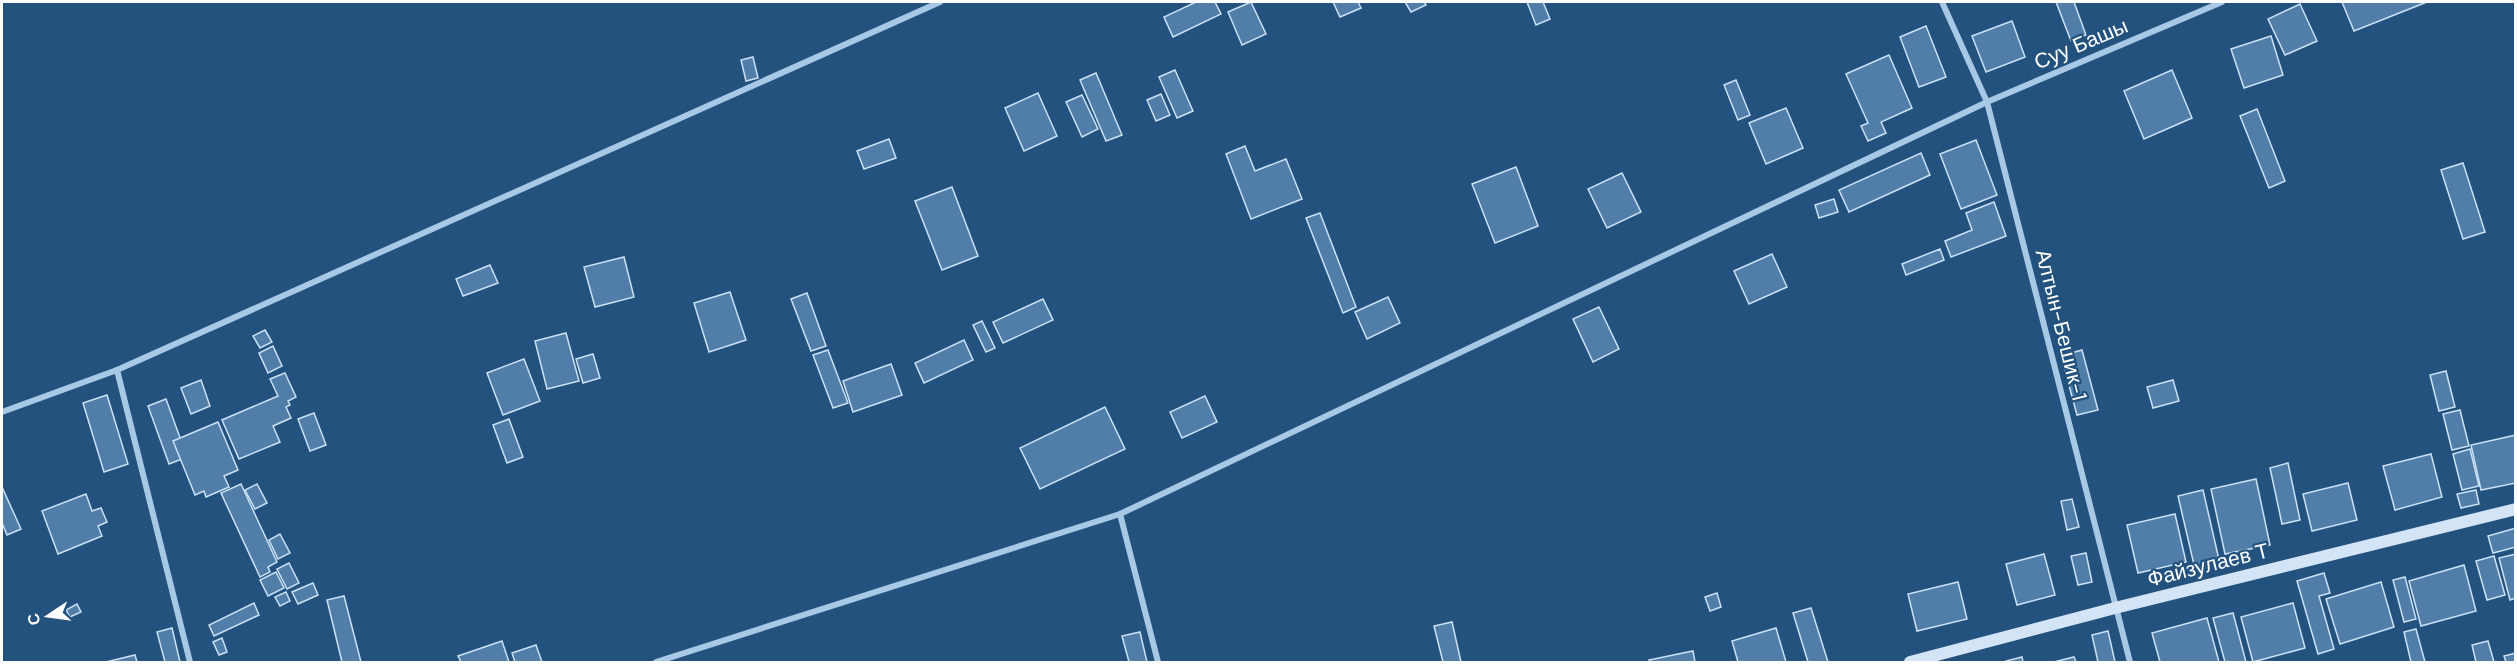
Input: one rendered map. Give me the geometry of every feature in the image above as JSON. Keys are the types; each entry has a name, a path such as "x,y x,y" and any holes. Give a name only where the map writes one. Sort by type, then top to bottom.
{"street":[{"path":"2,412 117,370 940,2"},
{"name":"Алтын-Бешик-1","path":"1942,2 1987,102 2130,663"},
{"name":"Суу Башы","path":"656,663 1120,514 1987,102 2222,2"},
{"path":"117,370 190,663"},
{"name":"Файзулаев Т","path":"1910,663 2115,608 2516,509"},
{"path":"1120,514 1158,663"}],"building":[{"path":"1196,2 1215,2 1221,14 1173,37 1164,17"},
{"path":"1251,2 1266,34 1242,45 1228,12"},
{"path":"1333,2 1358,2 1361,8 1340,17"},
{"path":"1405,2 1424,2 1426,5 1411,12"},
{"path":"1527,2 1543,2 1550,19 1536,25"},
{"path":"2056,2 2074,2 2086,35 2071,41"},
{"path":"2342,2 2427,2 2354,31"},
{"path":"2300,4 2317,41 2285,55 2268,19"},
{"path":"2012,21 2025,57 1986,72 1972,36"},
{"path":"1926,26 1946,77 1919,87 1900,37"},
{"path":"2271,36 2283,75 2244,88 2231,49"},
{"path":"1889,55 1912,108 1881,122 1886,133 1868,141 1861,126 1868,123 1846,74"},
{"path":"753,57 758,78 746,81 741,60"},
{"path":"1175,70 1193,111 1177,118 1159,77"},
{"path":"2172,70 2192,118 2144,139 2124,91"},
{"path":"1096,73 1122,135 1106,141 1080,80"},
{"path":"1736,80 1750,115 1738,120 1724,85"},
{"path":"1038,93 1057,136 1024,151 1005,108"},
{"path":"1161,94 1170,115 1156,121 1147,100"},
{"path":"1082,95 1098,129 1082,137 1066,102"},
{"path":"1786,108 1803,148 1766,164 1749,123"},
{"path":"2257,109 2285,181 2269,188 2240,116"},
{"path":"889,139 896,158 864,169 857,151"},
{"path":"1976,140 1997,195 1961,209 1940,154"},
{"path":"1245,146 1255,171 1286,159 1302,199 1251,219 1226,154"},
{"path":"1921,153 1930,175 1849,212 1839,190"},
{"path":"2463,163 2485,232 2463,239 2441,170"},
{"path":"1516,167 1538,226 1495,243 1472,184"},
{"path":"1622,173 1641,212 1607,228 1588,189"},
{"path":"952,187 978,256 942,270 915,201"},
{"path":"1834,199 1838,212 1819,218 1815,205"},
{"path":"1994,202 2006,236 1951,257 1945,241 1972,230 1966,213"},
{"path":"1320,213 1356,307 1343,313 1306,218"},
{"path":"1940,249 1944,260 1906,275 1902,264"},
{"path":"1772,254 1787,287 1749,304 1734,271"},
{"path":"624,257 634,297 595,307 584,267"},
{"path":"490,265 498,283 463,296 456,279"},
{"path":"730,292 746,340 709,352 694,303"},
{"path":"807,293 826,346 811,351 791,299"},
{"path":"1388,297 1400,323 1367,339 1355,312"},
{"path":"1043,299 1053,320 1003,343 993,322"},
{"path":"1599,307 1619,349 1593,362 1573,319"},
{"path":"982,321 995,348 986,352 973,325"},
{"path":"265,330 272,342 260,348 253,336"},
{"path":"566,333 579,381 547,389 535,341"},
{"path":"964,340 973,360 924,383 915,363"},
{"path":"273,346 282,366 268,373 259,353"},
{"path":"828,350 848,403 833,408 813,355"},
{"path":"2082,350 2098,410 2077,415 2061,356"},
{"path":"593,354 600,378 583,383 576,359"},
{"path":"524,359 540,401 503,415 487,373"},
{"path":"891,364 902,395 853,412 843,381"},
{"path":"2446,371 2455,407 2439,411 2430,375"},
{"path":"285,373 296,397 288,401 290,405 286,407 291,418 273,426 280,442 239,459 222,420 278,396 270,379"},
{"path":"201,380 210,406 191,414 181,388"},
{"path":"2173,380 2179,401 2153,408 2147,387"},
{"path":"107,395 128,464 104,472 83,403"},
{"path":"1205,396 1217,422 1182,438 1170,412"},
{"path":"166,399 187,457 169,464 148,406"},
{"path":"1105,407 1125,449 1040,489 1020,448"},
{"path":"2460,410 2469,446 2452,450 2443,414"},
{"path":"314,413 326,445 310,451 298,419"},
{"path":"509,419 523,457 507,463 493,425"},
{"path":"218,422 238,470 224,476 229,487 206,497 204,491 195,495 173,441"},
{"path":"2516,435 2516,483 2481,490 2471,445"},
{"path":"2470,449 2479,486 2462,490 2453,454"},
{"path":"2431,454 2442,497 2395,510 2383,466"},
{"path":"2288,463 2300,520 2282,524 2270,468"},
{"path":"2256,479 2270,545 2225,554 2211,489"},
{"path":"2348,483 2357,520 2312,531 2303,494"},
{"path":"241,484 277,562 268,567 270,572 260,577 221,493"},
{"path":"257,484 267,503 255,509 245,490"},
{"path":"2,487 21,529 7,535 2,523"},
{"path":"2203,490 2220,564 2195,569 2178,496"},
{"path":"2476,490 2479,504 2461,508 2457,494"},
{"path":"86,494 92,511 101,508 107,522 98,526 102,536 58,554 42,511"},
{"path":"2072,499 2079,527 2067,530 2061,501"},
{"path":"2175,514 2186,562 2138,573 2127,525"},
{"path":"2516,528 2516,547 2493,553 2488,536"},
{"path":"280,534 290,553 278,559 269,540"},
{"path":"2086,553 2092,582 2078,585 2071,556"},
{"path":"2044,554 2055,595 2017,605 2006,564"},
{"path":"2516,554 2516,598 2510,600 2499,558"},
{"path":"2494,556 2505,595 2487,600 2476,561"},
{"path":"289,563 299,583 287,589 277,569"},
{"path":"2464,565 2476,611 2421,626 2409,581"},
{"path":"276,572 284,588 268,596 260,580"},
{"path":"2324,573 2330,593 2319,596 2334,649 2318,654 2297,581"},
{"path":"2405,577 2416,619 2404,622 2393,580"},
{"path":"1958,582 1967,619 1917,631 1908,594"},
{"path":"2381,582 2394,627 2340,644 2326,599"},
{"path":"313,583 318,595 298,604 292,592"},
{"path":"286,592 290,601 280,606 275,597"},
{"path":"1717,593 1721,607 1710,611 1705,597"},
{"path":"344,596 361,662 342,662 327,600"},
{"path":"254,603 259,615 214,636 209,625"},
{"path":"2293,603 2305,648 2253,662 2241,617"},
{"path":"77,604 81,612 70,617 66,610"},
{"path":"1811,608 1828,662 1808,662 1793,613"},
{"path":"2233,613 2246,662 2225,662 2213,618"},
{"path":"2207,618 2219,662 2160,662 2152,633"},
{"path":"1452,622 1461,662 1443,662 1434,626"},
{"path":"172,628 180,662 165,662 157,632"},
{"path":"1776,628 1786,662 1738,662 1732,641"},
{"path":"2416,629 2425,662 2411,662 2404,632"},
{"path":"2108,631 2115,662 2098,662 2092,635"},
{"path":"1140,632 1147,662 1129,662 1122,636"},
{"path":"222,638 227,652 219,655 213,642"},
{"path":"502,641 509,662 461,662 458,656"},
{"path":"2488,641 2494,662 2476,662 2472,645"},
{"path":"536,645 542,662 515,662 512,653"},
{"path":"1693,651 1695,662 1650,662 1649,660"},
{"path":"2516,653 2516,662 2506,662 2504,656"},
{"path":"135,655 137,662 106,662"},
{"path":"2022,657 2023,662 2006,662 2006,661"},
{"path":"2074,657 2076,662 2054,662"}]}
